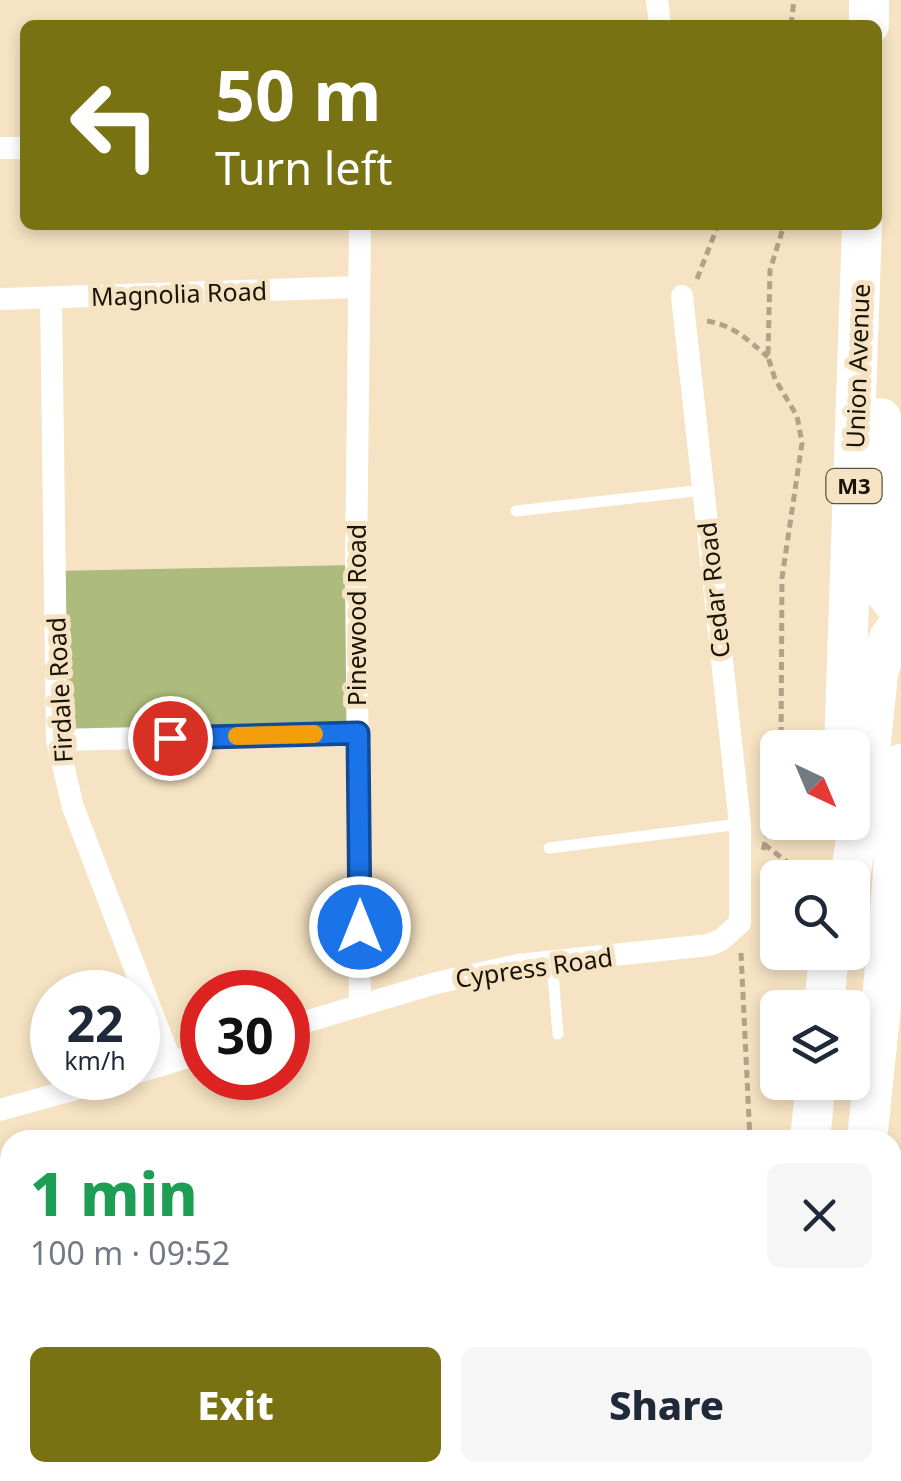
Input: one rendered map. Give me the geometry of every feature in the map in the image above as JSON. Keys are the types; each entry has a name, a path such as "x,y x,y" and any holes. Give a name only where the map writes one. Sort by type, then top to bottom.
{"highway":[{"name":"Union Avenue","path":"845,730 862,230"},
{"path":"860,314 875,365 882,428 882,580 891,602 901,613"},
{"path":"853,860 878,672 889,638 901,623"},
{"path":"868,1130 901,764"},
{"path":"811,1130 814,1100"}],"street":[{"name":"Pinewood Road","path":"360,230 360,1005"},
{"name":"Magnolia Road","path":"0,299 358,287"},
{"name":"Firdale Road","path":"51,299 57,740 73,808 171,1062"},
{"name":"Cedar Road","path":"683,306 740,824 740,924"},
{"path":"57,740 358,733"},
{"name":"Cypress Road","path":"310,1020 436,983 518,966 709,945 740,924"},
{"path":"160,1065 180,1059"},
{"path":"0,1110 36,1100"}],"lane":[{"path":"516,511 703,490"},
{"path":"549,848 740,824"},
{"path":"552,962 558,1034"}],"path":[{"path":"716,230 683,306 725,324 768,356"},
{"path":"781,730 782,578 802,443 798,416 775,379 768,356 770,270 782,230"},
{"path":"740,824 794,860"},
{"path":"740,924 750,1130"}],"green space":[{"path":"356,565 358,733 57,740 54,571"}],"slow traffic":[{"path":"237,736 314,734"}],"route":[{"path":"170,738 358,733 360,927"}]}
